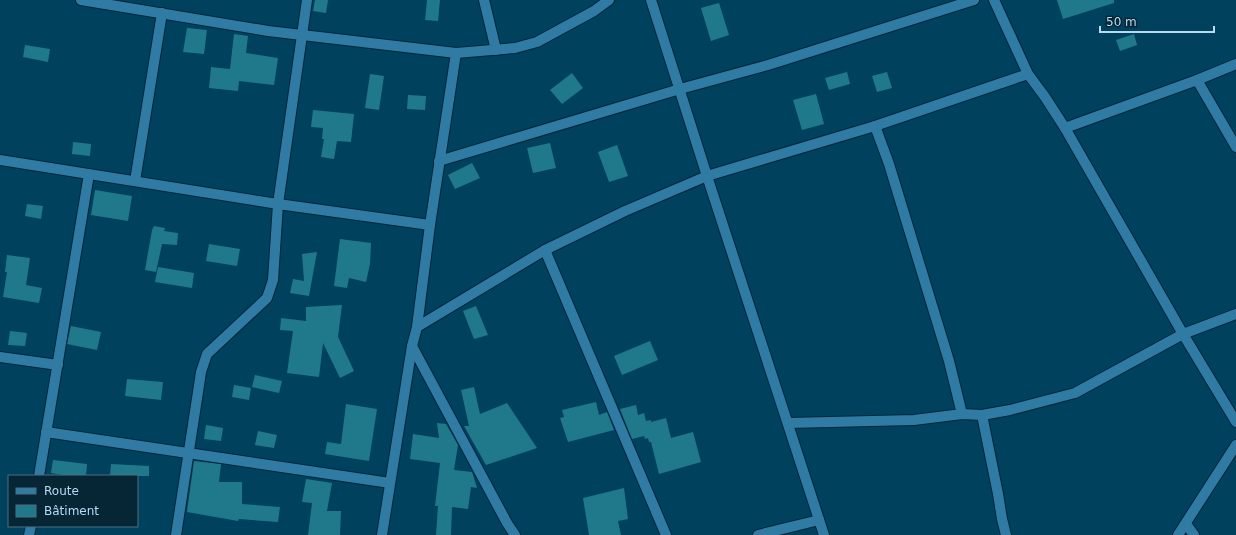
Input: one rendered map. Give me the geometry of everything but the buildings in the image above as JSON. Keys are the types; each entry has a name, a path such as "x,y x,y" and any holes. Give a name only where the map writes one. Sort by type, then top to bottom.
{"street":[{"path":"81,0 301,35 456,53 515,48 537,42 594,12 609,0"},
{"path":"176,535 201,372 207,354 267,298 273,280 278,204 307,0"},
{"path":"484,0 496,50"},
{"path":"651,0 824,535"},
{"path":"440,161 680,89 768,65 974,0"},
{"path":"994,0 1028,74 1065,128 1183,334 1236,422"},
{"path":"136,181 162,13"},
{"path":"382,535 412,346 417,327 430,225 456,53"},
{"path":"1065,128 1197,80 1236,64"},
{"path":"417,327 545,250 625,211 707,176 875,126 1028,74"},
{"path":"1197,80 1236,147"},
{"path":"875,126 889,164 950,361 962,414"},
{"path":"0,160 278,204 430,225"},
{"path":"39,475 89,174"},
{"path":"545,250 666,535"},
{"path":"788,424 914,420 962,414 982,415 1010,410 1075,393 1183,334 1236,314"},
{"path":"412,346 507,523 515,535"},
{"path":"0,356 58,365"},
{"path":"982,415 1006,535"},
{"path":"46,432 390,483"},
{"path":"1178,535 1236,445"},
{"path":"758,535 819,520"},
{"path":"1186,524 1194,535"}]}
